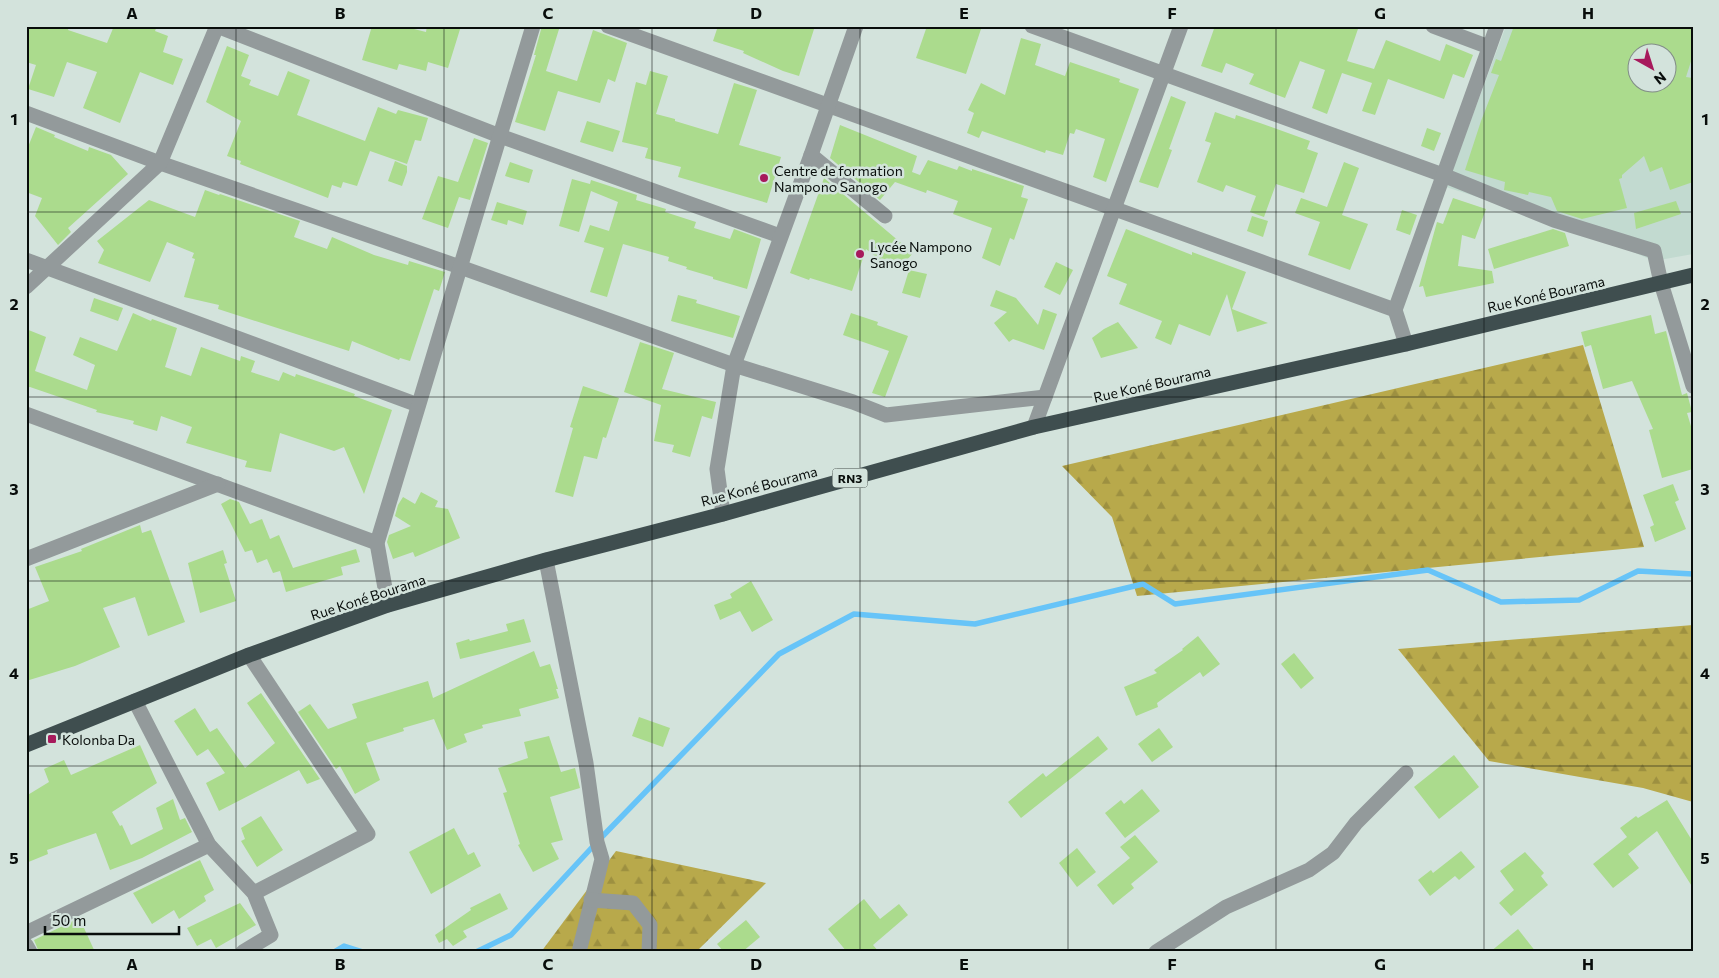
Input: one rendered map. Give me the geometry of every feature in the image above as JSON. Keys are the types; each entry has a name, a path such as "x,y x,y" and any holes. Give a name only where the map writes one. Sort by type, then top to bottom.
{"highway":[{"name":"Rue Koné Bourama","path":"26,745 249,655 388,605 546,560 723,514 1034,427 1406,344 1693,276"}],"street":[{"path":"26,287 160,163 217,26 500,136 780,236"},
{"path":"388,605 377,543 532,26"},
{"path":"608,26 1395,310"},
{"path":"723,514 717,469 734,365 856,26"},
{"path":"1032,26 1443,175 1554,220 1654,251 1661,283 1693,386"},
{"path":"1034,427 1181,26"},
{"path":"1433,26 1489,46"},
{"path":"1406,344 1395,310 1497,26"},
{"path":"26,112 160,163 460,266 734,365 853,402 886,415 1045,397"},
{"path":"811,155 886,216"},
{"path":"26,260 418,405"},
{"path":"26,414 377,543"},
{"path":"26,559 218,484"},
{"path":"546,560 586,763 597,842 602,859 579,952"},
{"path":"249,655 368,834 254,893"},
{"path":"135,701 209,846 254,893 272,935 243,952"},
{"path":"1156,952 1226,906 1309,870 1333,853 1356,823 1406,774"},
{"path":"26,933 209,846"},
{"path":"591,900 633,903 650,925 649,952"},
{"path":"26,946 30,952"}],"shaded area":[{"path":"1506,26 1693,26 1693,254 1654,261 1584,231 1446,187"}],"green space":[{"path":"1583,345 1644,547 1137,596 1112,517 1062,466"},
{"path":"1693,625 1693,802 1643,788 1489,761 1398,649"},
{"path":"616,851 766,883 696,952 541,952"}],"building":[{"path":"26,26 69,26 68,30 107,43 114,26 157,26 155,31 168,36 163,52 183,59 173,85 140,72 120,123 83,108 97,72 67,62 54,97 28,89 36,65 26,62"},
{"path":"372,26 402,26 426,32 427,26 461,26 448,68 428,62 426,71 399,64 397,70 362,60"},
{"path":"542,26 560,26 546,71 577,81 593,30 627,43 615,82 608,79 600,103 558,91 545,131 515,122 536,55 534,55"},
{"path":"718,26 815,26 799,76 743,53 744,51 713,41"},
{"path":"927,26 982,26 966,74 916,58"},
{"path":"1215,26 1359,26 1347,61 1374,69 1386,40 1440,61 1446,44 1473,55 1464,78 1453,74 1444,99 1388,79 1375,115 1362,111 1372,83 1342,73 1327,114 1312,108 1325,70 1300,61 1285,98 1249,84 1254,74 1226,63 1222,73 1201,66"},
{"path":"1514,26 1693,26 1693,55 1686,77 1693,78 1693,182 1670,190 1662,167 1650,172 1644,156 1619,179 1627,208 1582,219 1557,211 1551,197 1529,192 1528,195 1504,190 1505,182 1465,170 1499,75 1491,73 1496,59 1501,61"},
{"path":"1021,38 1041,44 1035,65 1065,76 1070,62 1120,79 1119,82 1139,89 1106,182 1093,177 1105,139 1076,129 1074,134 1070,133 1063,155 1046,150 1045,153 982,131 979,138 967,133 974,113 968,110 981,83 1005,95"},
{"path":"227,46 249,55 241,76 251,80 249,85 278,96 288,71 310,80 297,115 365,141 378,107 396,114 398,110 428,118 421,141 415,140 407,164 370,151 357,186 343,182 341,188 332,185 328,198 240,164 241,161 227,156 241,121 206,102"},
{"path":"650,71 668,76 656,114 718,134 734,83 757,90 739,145 781,157 767,203 678,177 681,167 645,158 648,148 622,142 636,82 646,85"},
{"path":"1171,96 1186,102 1169,149 1172,150 1158,188 1139,182"},
{"path":"1215,112 1235,119 1236,115 1310,141 1307,149 1318,153 1304,193 1276,184 1264,217 1250,212 1256,196 1226,185 1223,192 1197,182 1211,143 1205,141"},
{"path":"587,121 620,131 613,152 580,142"},
{"path":"840,125 917,156 912,172 920,175 928,160 957,170 959,166 972,171 972,169 1024,186 1021,197 1028,199 1014,240 1010,238 1000,266 982,258 992,228 953,214 958,201 927,190 926,193 895,182 880,200 830,158"},
{"path":"36,127 55,135 54,137 88,151 89,147 111,155 128,174 68,228 71,232 58,245 35,216 42,198 26,192 26,152"},
{"path":"1427,128 1441,133 1434,151 1421,146"},
{"path":"474,138 488,143 470,200 459,197 448,228 422,219 438,176 458,182"},
{"path":"395,161 407,166 402,186 388,181"},
{"path":"510,162 533,170 529,183 505,176"},
{"path":"1344,162 1359,168 1342,215 1368,224 1350,270 1308,255 1320,222 1295,213 1301,198 1327,207"},
{"path":"824,178 913,253 900,268 891,259 886,265 866,249 852,291 790,273"},
{"path":"572,179 590,184 591,180 637,195 636,200 666,209 665,212 696,222 694,228 730,239 734,229 761,239 747,289 686,269 687,267 668,261 669,257 623,244 607,297 590,292 604,248 584,242 590,225 609,231 618,202 591,191 579,232 559,226"},
{"path":"205,190 300,221 294,237 327,249 332,237 374,255 408,265 409,261 445,272 439,291 434,289 410,361 400,358 399,360 352,341 349,351 218,309 219,305 184,297 195,259 192,258 194,253 167,242 150,282 98,263 104,250 97,241 149,200 195,217"},
{"path":"1453,198 1486,209 1475,239 1462,235 1458,266 1492,271 1494,283 1426,297 1423,286 1419,287 1437,222 1443,224"},
{"path":"1676,201 1681,214 1636,229 1634,213"},
{"path":"497,202 527,211 523,225 508,220 507,225 491,220"},
{"path":"1402,210 1417,215 1410,235 1396,230"},
{"path":"1252,216 1268,221 1263,237 1247,231"},
{"path":"1126,229 1192,255 1192,252 1246,272 1232,309 1268,323 1237,332 1227,294 1210,336 1179,324 1171,345 1155,338 1162,321 1119,304 1127,284 1107,276"},
{"path":"1553,229 1565,233 1569,246 1494,269 1488,249"},
{"path":"1056,262 1073,270 1060,295 1044,287"},
{"path":"909,270 927,274 920,298 902,293"},
{"path":"996,290 1016,298 1038,325 1043,309 1057,314 1044,350 1013,339 1009,342 994,323 1007,312 990,306"},
{"path":"678,295 697,300 696,303 740,316 733,338 671,321"},
{"path":"94,298 123,308 118,321 90,311"},
{"path":"133,313 151,321 152,319 177,328 165,367 191,376 201,347 240,361 241,356 255,361 251,372 279,381 283,372 295,377 296,374 355,394 354,396 392,410 364,494 344,447 334,451 280,433 271,472 245,467 247,461 186,443 192,427 161,416 157,431 133,424 134,421 96,412 97,410 30,387 26,388 26,329 46,337 35,371 87,390 95,365 73,355 80,337 117,351"},
{"path":"851,313 878,322 877,325 908,336 885,397 872,393 889,351 843,335"},
{"path":"1651,315 1655,334 1666,331 1682,395 1687,393 1692,412 1687,413 1693,433 1693,469 1662,478 1649,430 1653,429 1632,381 1603,389 1591,345 1585,347 1581,332"},
{"path":"1118,322 1138,348 1101,358 1092,338"},
{"path":"640,342 674,353 662,389 716,402 712,419 702,416 690,457 672,452 674,445 654,441 661,405 624,392"},
{"path":"583,386 619,398 606,438 603,437 597,459 584,456 573,497 555,492 573,428 570,427"},
{"path":"1673,484 1679,500 1675,502 1686,529 1655,542 1650,527 1654,525 1643,495"},
{"path":"421,492 438,501 435,507 448,509 460,538 415,557 413,552 393,559 387,542 389,535 411,526 395,516 398,505 403,497 415,504"},
{"path":"230,499 239,502 250,524 262,519 270,539 279,535 293,568 356,549 360,562 341,567 343,575 286,592 280,571 273,573 267,559 257,563 252,550 245,552 221,504"},
{"path":"140,525 142,533 151,530 185,622 148,636 135,597 103,608 120,647 75,666 26,681 26,610 49,601 35,567 82,551 81,549"},
{"path":"223,550 227,563 224,564 236,601 200,613 188,563"},
{"path":"751,581 773,620 752,632 740,611 720,620 714,605 732,598 730,594"},
{"path":"524,619 531,642 460,659 456,643 508,631 506,624"},
{"path":"1198,636 1220,664 1203,677 1200,672 1157,703 1158,707 1136,716 1124,687 1157,673 1154,670 1183,650"},
{"path":"534,651 540,667 550,664 559,698 519,709 521,716 482,725 483,728 464,734 467,742 447,750 434,719 403,728 404,731 366,743 380,780 355,794 340,766 336,769 298,712 310,704 328,729 357,718 352,704 428,681 433,698"},
{"path":"1294,653 1314,678 1301,689 1281,664"},
{"path":"261,693 320,779 307,784 299,770 219,811 206,783 225,773 208,749 197,756 174,721 195,708 210,732 217,728 245,768 275,743 247,703"},
{"path":"639,717 670,728 663,747 632,736"},
{"path":"1159,728 1173,747 1152,762 1138,744"},
{"path":"549,736 561,772 575,768 580,788 550,797 563,840 551,843 559,859 533,872 518,845 520,844 503,793 507,792 498,768 528,758 524,742"},
{"path":"1098,736 1108,749 1021,818 1008,802 1043,773 1046,777"},
{"path":"140,745 157,783 112,812 120,826 122,825 131,845 163,829 156,808 173,799 180,820 185,818 192,832 142,858 110,870 96,833 47,850 48,854 26,863 26,796 49,782 44,769 64,760 71,775"},
{"path":"1454,755 1479,787 1439,819 1414,787"},
{"path":"1142,789 1160,811 1125,838 1105,813 1121,800 1124,804"},
{"path":"1667,800 1693,842 1693,888 1657,831 1628,854 1639,868 1613,888 1593,864 1627,837 1620,828 1636,816 1638,818"},
{"path":"261,816 283,850 257,867 241,841 245,839 241,828"},
{"path":"454,828 468,855 474,852 481,866 431,894 409,852"},
{"path":"1135,835 1158,862 1131,884 1134,888 1113,905 1097,885 1130,858 1120,847"},
{"path":"1077,848 1096,872 1077,887 1059,863"},
{"path":"1461,851 1475,867 1459,880 1455,876 1430,896 1418,880 1431,870 1433,873"},
{"path":"1525,852 1544,873 1541,876 1548,885 1511,916 1499,903 1514,890 1500,871"},
{"path":"200,860 214,890 204,896 206,901 179,919 174,910 152,924 133,893"},
{"path":"500,893 508,909 463,931 467,937 453,946 447,939 439,943 435,935 471,910 470,908"},
{"path":"864,899 880,919 899,904 908,915 873,945 879,952 847,952 828,929"},
{"path":"240,903 256,925 216,948 211,939 197,946 187,928"},
{"path":"81,917 95,952 39,952 34,940"},
{"path":"746,920 760,937 742,952 724,952 717,944"},
{"path":"1518,929 1536,952 1490,952"}],"waterway":[{"path":"476,952 511,935 597,842 779,654 854,614 975,624 1143,584 1175,604 1428,570 1501,602 1579,600 1638,571 1693,574"},
{"path":"334,952 344,946 363,952"}],"place":[{"name":"Centre de formation Nampono Sanogo","path":"764,178"},
{"name":"Lycée Nampono Sanogo","path":"860,254"},
{"name":"Kolonba Da","path":"52,739"}]}
